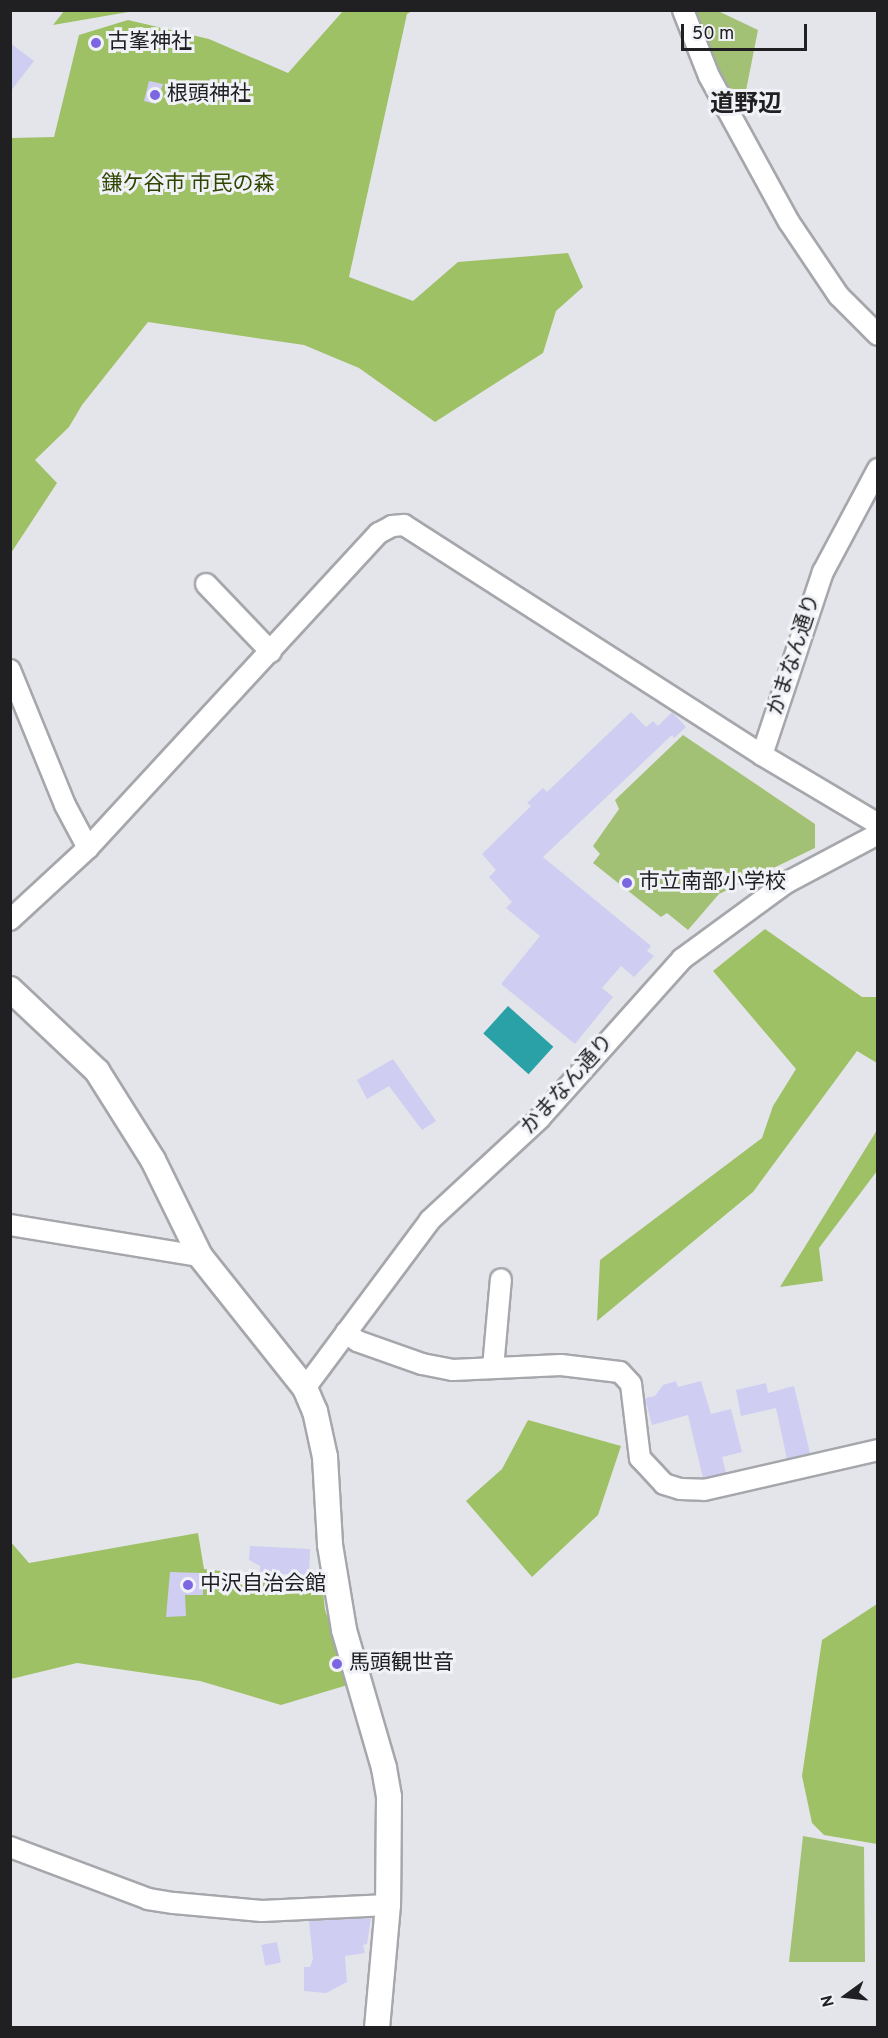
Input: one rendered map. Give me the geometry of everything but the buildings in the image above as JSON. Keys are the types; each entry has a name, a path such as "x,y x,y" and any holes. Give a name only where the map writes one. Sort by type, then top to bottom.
{"street":[{"path":"682,10 709,76 789,222 839,296 878,334"},
{"name":"かまなん通り","path":"762,755 823,572 878,469"},
{"path":"10,920 88,848 379,533 404,525 762,755 878,824"},
{"path":"206,584 271,652"},
{"path":"10,670 65,806 88,848"},
{"name":"かまなん通り","path":"305,1388 430,1220 540,1118 682,958 786,883 878,834"},
{"path":"10,989 97,1071 153,1160 200,1256 305,1388 325,1457 330,1545 344,1630 384,1768 389,1797 388,1905 376,2028"},
{"path":"10,1225 200,1256"},
{"path":"493,1368 501,1280"},
{"path":"346,1332 357,1341 422,1364 453,1370 561,1365 620,1372 631,1384 640,1458 664,1484 680,1489 704,1490 878,1450"},
{"path":"10,1847 148,1899 174,1903 262,1911 388,1905"}],"green space":[{"path":"64,10 134,11 53,25"},
{"name":"鎌ケ谷市 市民の森","path":"343,11 412,11 407,14 349,277 413,301 458,262 568,253 583,287 556,311 543,353 435,422 359,368 304,345 148,322 82,405 69,427 35,460 57,483 11,553 11,138 54,137 79,35 128,20 209,39 288,73"},
{"path":"685,11 718,11 758,30 741,116"},
{"path":"683,735 815,824 815,848 719,894 688,930 667,913 661,917 593,863 600,854 593,846 619,809 615,800"},
{"path":"765,929 862,997 877,997 877,1063 857,1051 753,1192 597,1321 600,1260 762,1138 773,1106 796,1069 713,971"},
{"path":"877,1130 877,1171 819,1248 823,1281 780,1287"},
{"path":"528,1420 621,1446 598,1515 532,1577 466,1501 502,1469"},
{"path":"198,1533 204,1569 254,1575 269,1586 322,1582 325,1610 351,1684 281,1705 200,1681 77,1663 11,1679 10,1541 29,1563"},
{"path":"877,1604 877,1844 824,1835 812,1823 802,1776 822,1640"},
{"path":"803,1836 864,1847 865,1962 789,1962"}],"water":[{"path":"508,1006 553,1047 529,1074 483,1033"}],"place":[{"name":"古峯神社","path":"96,43"},
{"name":"根頭神社","path":"155,95"},
{"name":"市立南部小学校","path":"627,883"},
{"name":"中沢自治会館","path":"188,1585"},
{"name":"馬頭観世音","path":"337,1664"}],"district":[{"name":"道野辺","path":"746,106"}]}
